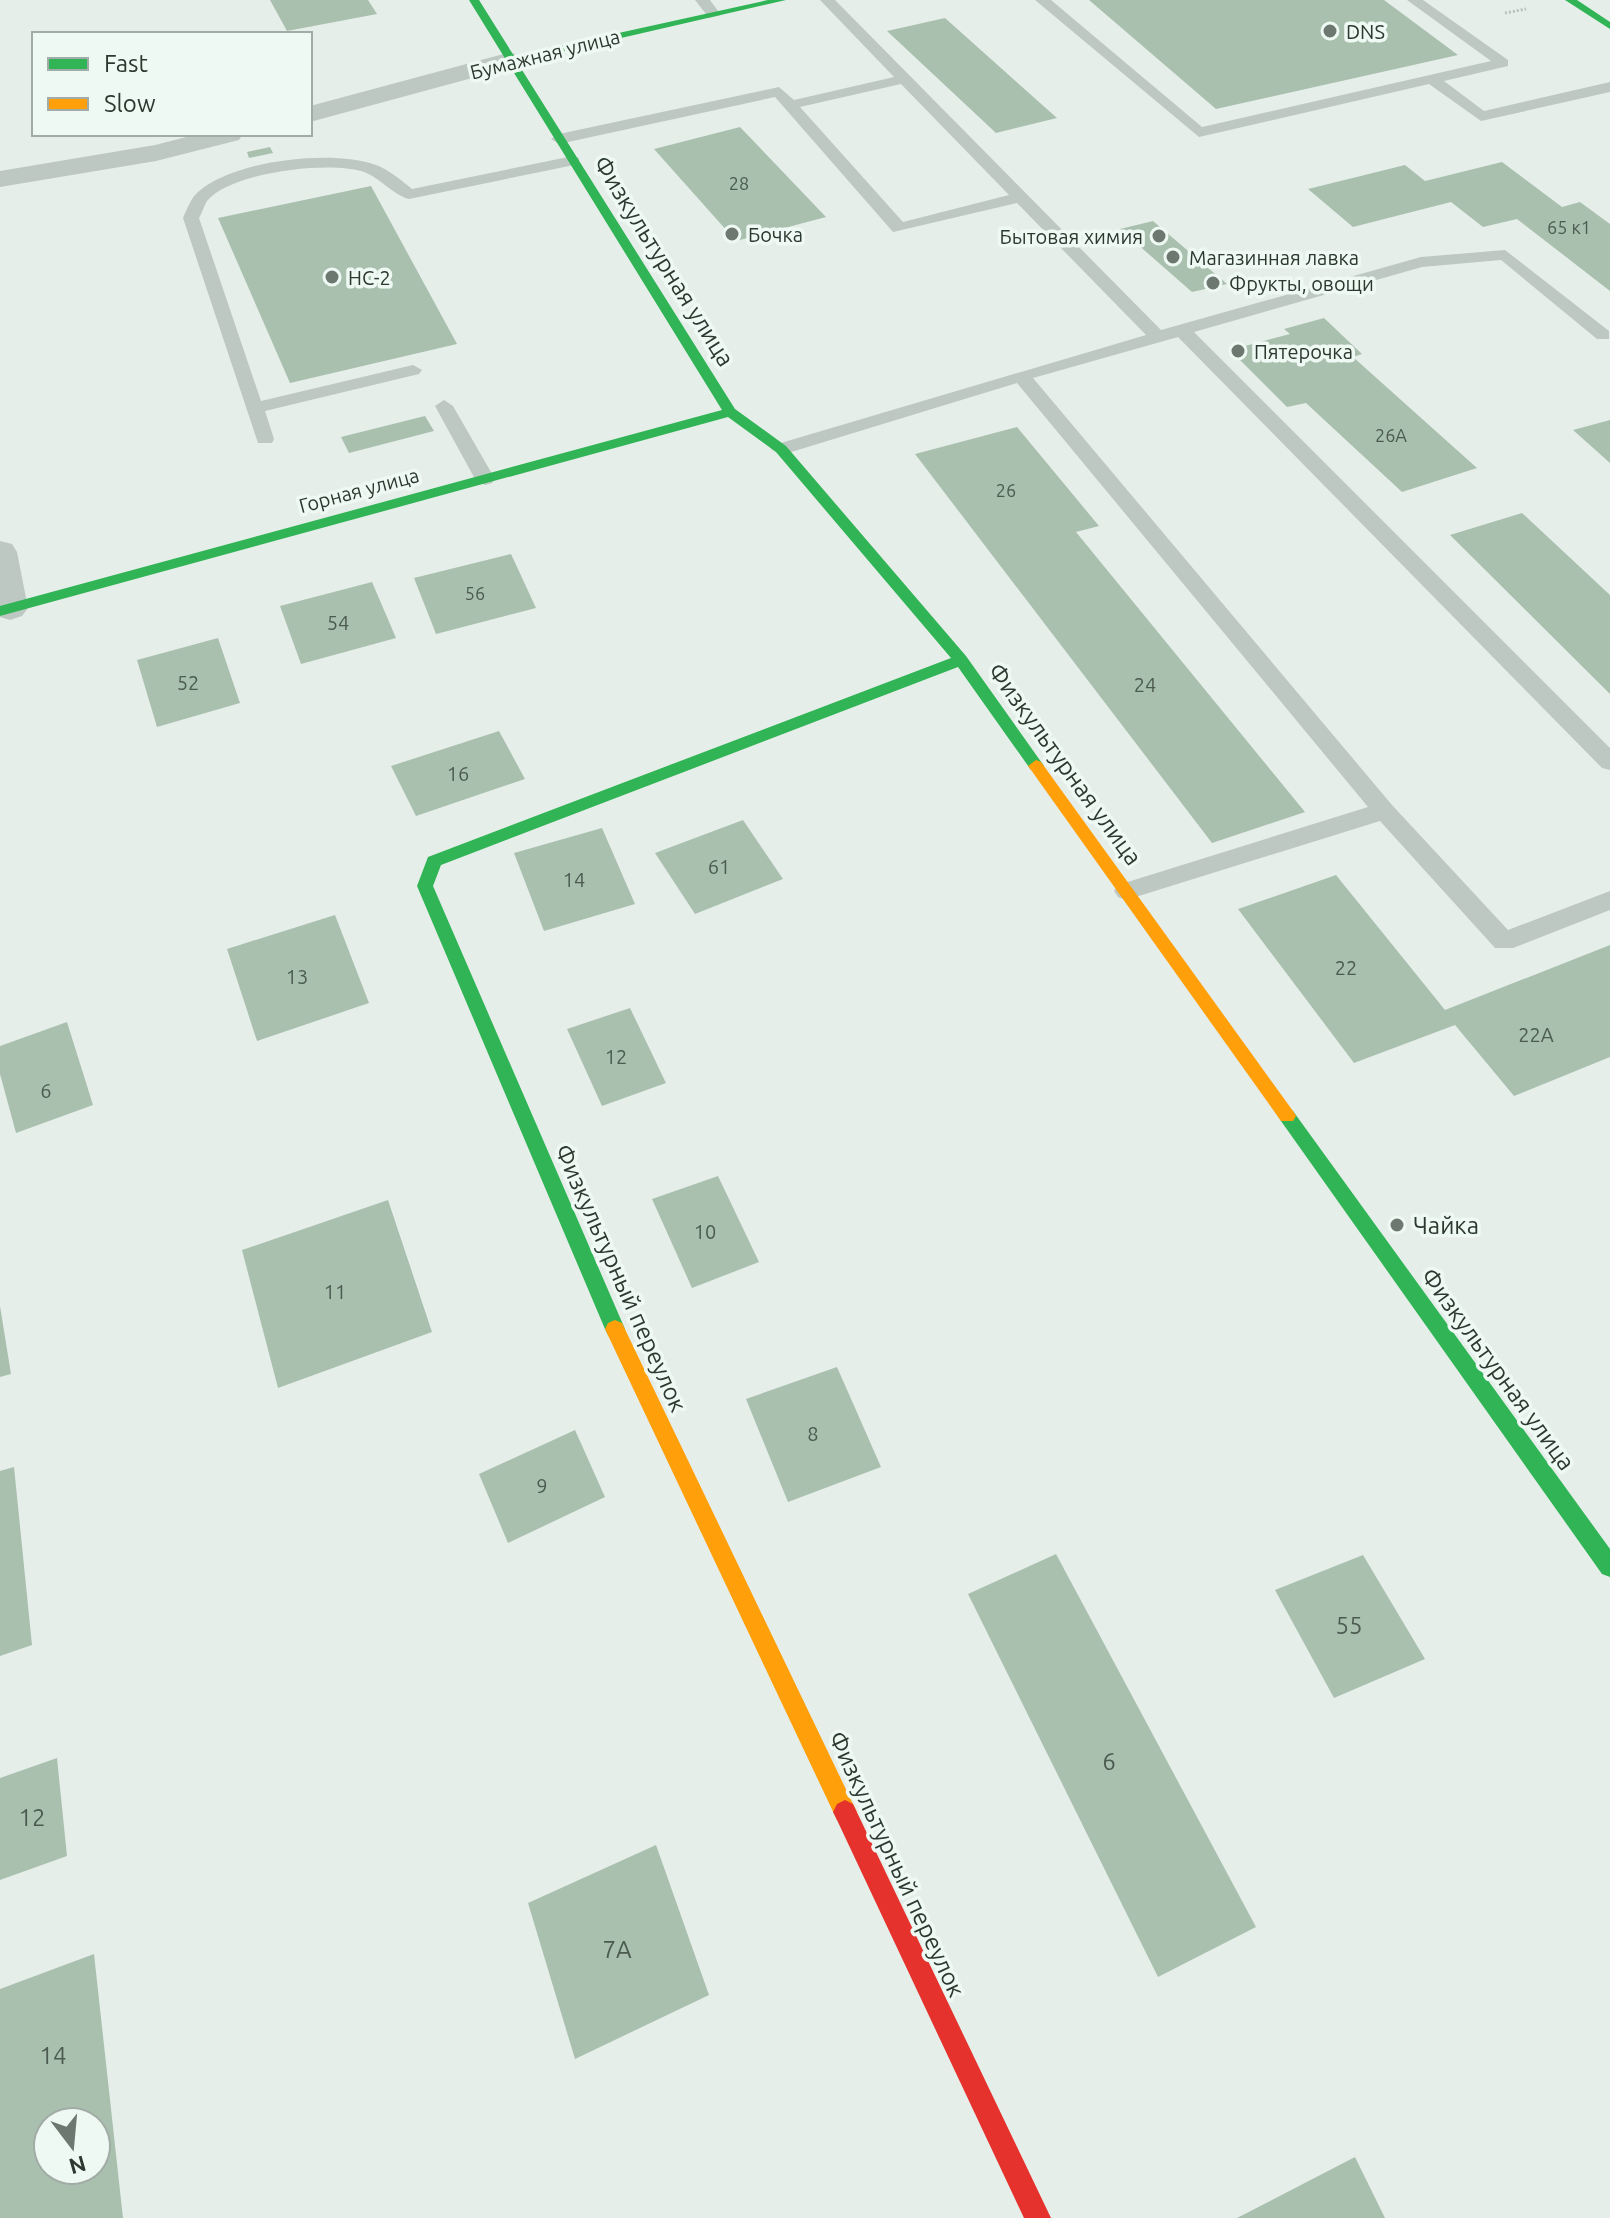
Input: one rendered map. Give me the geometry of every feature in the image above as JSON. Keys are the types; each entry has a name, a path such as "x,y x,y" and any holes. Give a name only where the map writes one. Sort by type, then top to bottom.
{"street":[{"name":"Физкультурная улица","path":"474,0 730,412 781,449 961,660 1610,1567"},
{"name":"Бумажная улица","path":"312,113 511,60 781,0"},
{"path":"1570,0 1610,26"},
{"path":"0,179 156,153 222,136"},
{"name":"Горная улица","path":"5,610 730,412"},
{"path":"0,552 5,610"},
{"name":"Физкультурный переулок","path":"961,660 434,861 425,886 601,1299 1038,2218"}],"lane":[{"path":"702,0 714,15"},
{"path":"827,0 1158,337"},
{"path":"1042,0 1199,132 1503,63 1414,0"},
{"path":"790,105 904,79"},
{"path":"1431,79 1481,116 1610,87"},
{"path":"559,139 779,92 899,228 1021,197"},
{"path":"265,439 191,218 204,196 234,180 273,167 315,163 370,168 409,194 573,161"},
{"path":"781,449 1021,376 1421,262 1505,255 1603,335"},
{"path":"1182,330 1610,762"},
{"path":"254,408 413,370"},
{"path":"1021,376 1384,811 1504,941 1610,900"},
{"path":"444,406 485,479"},
{"path":"1126,891 1384,811"}],"building":[{"path":"270,0 368,0 377,14 287,31"},
{"path":"1089,0 1384,0 1458,55 1216,109"},
{"path":"945,18 1057,118 996,133 887,31"},
{"path":"740,127 826,217 736,241 654,149"},
{"path":"270,147 273,153 249,158 247,152"},
{"path":"1502,162 1562,207 1580,202 1610,224 1610,291 1517,219 1483,227 1451,202 1353,227 1308,189 1405,165 1425,181"},
{"name":"НС-2","path":"371,186 457,344 290,383 218,218"},
{"name":"Магазинная лавка","path":"1153,221 1227,284 1192,292 1120,229"},
{"path":"1324,318 1362,354 1353,357 1477,468 1402,492 1306,403 1287,407 1230,350 1290,334 1284,329"},
{"path":"425,416 434,431 349,453 341,437"},
{"path":"1610,420 1610,463 1573,430"},
{"path":"1017,427 1099,526 1076,532 1305,812 1212,843 915,454"},
{"path":"1522,513 1610,595 1610,694 1450,535"},
{"path":"511,554 536,608 436,634 414,578"},
{"path":"372,582 396,638 301,664 280,606"},
{"path":"218,638 240,703 157,727 137,660"},
{"path":"499,731 525,779 416,816 391,766"},
{"path":"743,820 783,879 695,914 655,853"},
{"path":"602,828 635,904 544,931 514,853"},
{"path":"1336,875 1445,1010 1610,945 1610,1057 1514,1096 1455,1025 1354,1063 1238,909"},
{"path":"335,915 369,1003 257,1041 227,949"},
{"path":"630,1008 666,1083 602,1106 567,1029"},
{"path":"67,1022 93,1105 16,1133 0,1074 0,1046"},
{"path":"718,1176 759,1262 692,1288 652,1199"},
{"path":"388,1200 432,1332 278,1388 242,1250"},
{"path":"0,1306 11,1374 0,1377"},
{"path":"837,1367 881,1467 788,1502 746,1399"},
{"path":"575,1430 605,1497 508,1543 479,1474"},
{"path":"14,1467 32,1645 0,1656 0,1471"},
{"path":"1056,1554 1256,1927 1158,1977 968,1594"},
{"path":"1363,1555 1425,1659 1334,1698 1275,1590"},
{"path":"57,1758 67,1856 0,1880 0,1778"},
{"path":"656,1845 709,1995 575,2059 528,1903"},
{"path":"94,1954 111,2106 32,2106 32,2186 112,2186 112,2118 123,2218 0,2218 0,1989"},
{"path":"1355,2157 1385,2218 1237,2218"}],"traffic: fast":[{"path":"474,0 730,412 781,449 961,660 1036,766"},
{"path":"511,60 781,0"},
{"path":"1570,0 1610,26"},
{"path":"0,611 730,412"},
{"path":"615,1329 425,886 434,861 961,660"},
{"path":"1287,1116 1610,1567"}],"traffic: slow":[{"path":"1036,766 1287,1116"},
{"path":"615,1329 845,1812"}],"traffic: jam":[{"path":"845,1812 1038,2218"}],"place":[{"name":"DNS","path":"1330,31"},
{"name":"Бочка","path":"732,234"},
{"name":"Бытовая химия","path":"1159,236"},
{"name":"Магазинная лавка","path":"1173,257"},
{"name":"НС-2","path":"332,277"},
{"name":"Фрукты, овощи","path":"1213,283"},
{"name":"Пятерочка","path":"1238,351"},
{"name":"Чайка","path":"1397,1225"}]}
